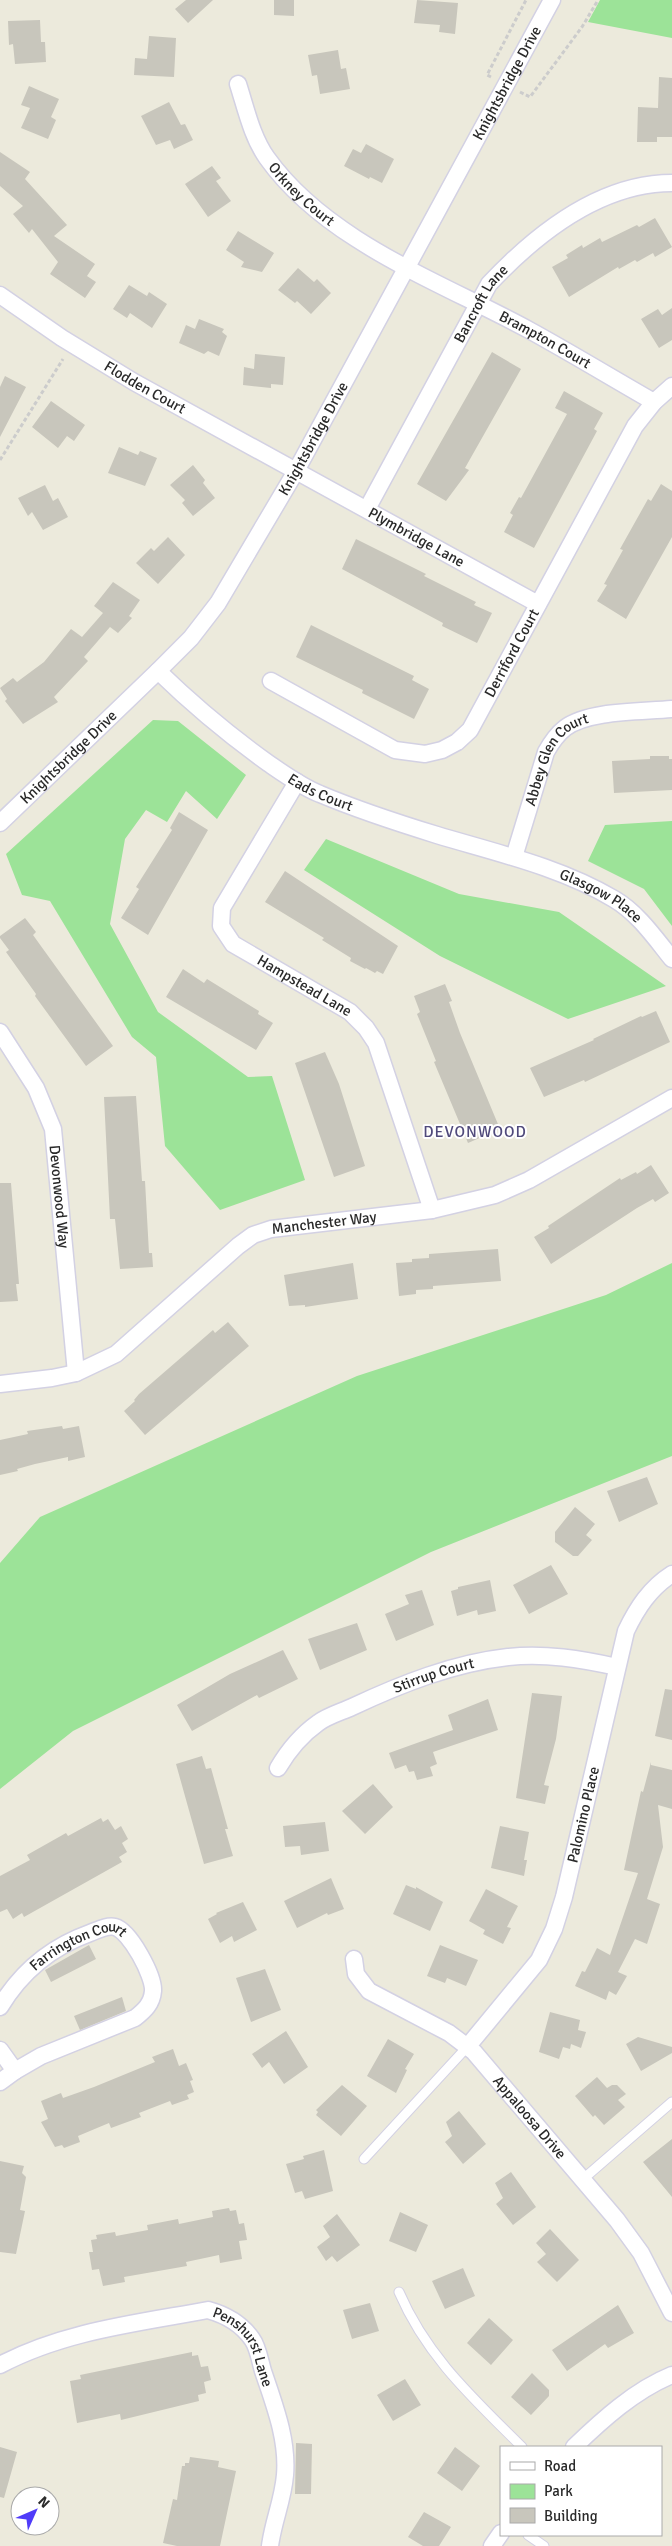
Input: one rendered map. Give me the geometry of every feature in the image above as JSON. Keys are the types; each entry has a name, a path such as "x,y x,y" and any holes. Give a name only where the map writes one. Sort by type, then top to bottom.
{"street":[{"name":"Knightsbridge Drive","path":"0,823 191,638 218,603 296,471 552,0"},
{"name":"Orkney Court","path":"238,84 260,145 267,158 294,189 324,216 357,239 408,266"},
{"name":"Bancroft Lane","path":"367,509 489,284 514,257 543,234 574,214 612,194 637,186 672,183"},
{"name":"Brampton Court","path":"408,266 529,330 654,402"},
{"name":"Flodden Court","path":"0,295 72,344 134,382 296,471"},
{"name":"Derriford Court","path":"271,681 395,750 425,754 442,750 457,742 470,730 635,426 654,402 672,386"},
{"name":"Plymbridge Lane","path":"296,471 538,604"},
{"name":"Eads Court","path":"158,671 196,708 238,742 318,794 391,820 514,856"},
{"name":"Abbey Glen Court","path":"514,856 546,752 554,738 566,727 593,717 672,709"},
{"name":"Hampstead Lane","path":"297,782 222,908 221,926 233,944 350,1012 366,1028 376,1042 432,1210"},
{"name":"Glasgow Place","path":"514,856 555,871 616,900 646,926 672,958"},
{"name":"Devonwood Way","path":"0,1032 36,1088 53,1130 76,1373"},
{"name":"Manchester Way","path":"0,1384 52,1378 76,1373 116,1354 238,1246 253,1235 271,1229 432,1210 495,1195 529,1180 672,1098"},
{"name":"Palomino Place","path":"468,2046 539,1960 554,1929 564,1897 626,1631 636,1611 650,1592 672,1574"},
{"name":"Stirrup Court","path":"278,1768 298,1741 319,1722 374,1697 444,1670 473,1662 509,1657 545,1656 582,1659 617,1667"},
{"name":"Farrington Court","path":"0,2007 26,1972 48,1954 72,1940 104,1928 118,1928 130,1937 152,1981 151,2002 144,2012 135,2018 41,2056 0,2082"},
{"name":"Appaloosa Drive","path":"354,1958 356,1974 360,1982 369,1991 449,2033 468,2046 582,2180 641,2253 672,2313"},
{"path":"0,2050 15,2071"},
{"name":"Penshurst Lane","path":"0,2365 50,2344 91,2332 208,2310 225,2315 239,2324 254,2343 280,2425 284,2446 285,2473 282,2500 270,2546"},
{"path":"575,2446 636,2395 657,2381 672,2376"},
{"path":"492,2546 500,2534"}],"lane":[{"path":"364,2159 468,2046"},
{"path":"582,2180 672,2102"},
{"path":"399,2292 407,2312 440,2362 521,2446"},
{"path":"529,2536 544,2546"}],"path":[{"path":"0,460 72,344"}],"green space":[{"path":"600,0 672,0 672,38 588,22"},
{"path":"153,720 178,721 246,775 217,819 186,791 167,822 146,810 125,839 110,924 158,1012 248,1077 272,1076 305,1180 220,1210 165,1146 156,1057 132,1037 50,901 22,895 6,854"},
{"path":"672,821 672,926 644,889 588,861 605,825"},
{"path":"326,839 459,894 559,912 666,986 568,1019 440,956 304,870"},
{"path":"672,1263 672,1456 431,1552 73,1731 0,1789 0,1563 40,1517 357,1376 606,1295"}],"building":[{"path":"186,0 213,0 188,23 175,9"},
{"path":"274,0 294,0 294,16 274,15"},
{"path":"417,0 458,3 455,34 439,32 440,25 414,23"},
{"path":"40,20 41,42 45,42 46,62 15,64 13,44 9,45 8,21"},
{"path":"149,36 176,38 174,77 134,75 135,58 147,59"},
{"path":"338,50 341,69 346,68 350,89 320,94 317,75 312,76 308,55"},
{"path":"659,77 672,78 672,137 657,137 657,142 637,142 638,107 658,108"},
{"path":"29,86 59,99 51,117 56,120 48,139 21,128 30,108 21,105"},
{"path":"169,102 181,125 185,124 193,140 174,149 170,140 156,145 141,116"},
{"path":"366,144 394,159 382,183 370,177 369,179 344,166 353,149 361,153"},
{"path":"0,152 30,172 25,179 67,225 54,236 95,264 87,276 96,282 85,298 50,274 58,262 32,229 29,233 13,214 23,206 0,186"},
{"path":"212,166 221,178 216,181 231,201 208,217 185,184"},
{"path":"655,218 672,247 655,257 653,253 637,262 635,260 619,269 618,267 569,297 552,267 568,258 566,255 582,245 583,248 600,238 602,242 637,225 639,227"},
{"path":"238,231 274,253 262,272 241,267 244,262 226,250"},
{"path":"298,268 314,282 317,279 331,293 311,314 297,301 295,303 278,290"},
{"path":"129,285 147,296 149,292 167,304 152,328 130,313 127,318 113,309"},
{"path":"672,308 672,340 659,348 641,319 658,309 662,315"},
{"path":"199,319 224,329 222,332 227,336 219,356 208,351 204,354 179,343 186,325 195,329"},
{"path":"492,352 521,369 465,468 469,470 446,501 417,484"},
{"path":"255,354 285,357 283,385 271,384 271,388 243,385 244,367 254,369"},
{"path":"5,376 26,387 0,437 0,387"},
{"path":"564,391 603,413 594,429 597,431 534,548 504,532 513,515 510,513 519,497 521,498 567,414 555,408"},
{"path":"51,401 85,425 74,441 67,436 58,448 32,427"},
{"path":"119,447 138,455 140,451 157,458 145,486 108,473"},
{"path":"193,465 205,480 203,483 215,498 193,516 182,503 185,500 170,485"},
{"path":"661,484 672,491 672,537 626,619 597,601 607,585 604,584 623,550 620,549 648,499 651,501"},
{"path":"45,485 53,501 58,498 68,517 43,530 32,512 28,516 18,498"},
{"path":"168,537 185,555 158,584 136,563 151,548 154,551"},
{"path":"356,539 426,574 424,576 476,602 474,605 492,613 477,643 442,626 443,623 342,569"},
{"path":"113,582 140,600 129,616 132,618 118,633 110,627 84,657 88,661 54,697 58,702 23,724 5,701 7,699 0,688 13,678 17,682 44,662 71,629 82,637 103,613 94,606"},
{"path":"311,625 414,676 412,680 429,689 414,719 362,693 363,690 296,657"},
{"path":"650,756 669,756 669,759 672,759 672,790 614,793 612,761 650,759"},
{"path":"179,812 208,830 148,935 121,918 139,889 136,887 172,830 170,828"},
{"path":"285,871 398,946 383,974 377,971 375,973 350,961 351,958 322,940 324,938 265,902"},
{"path":"25,918 36,932 33,935 113,1046 86,1066 35,996 36,994 6,952 9,950 0,938 0,936"},
{"path":"183,969 204,983 207,979 259,1011 258,1014 273,1023 256,1050 166,997"},
{"path":"445,984 452,1001 449,1002 460,1033 500,1129 468,1143 434,1062 436,1061 417,1014 420,1012 414,996"},
{"path":"656,1011 670,1042 585,1082 584,1080 544,1097 530,1068 594,1040 641,1016"},
{"path":"325,1052 339,1084 365,1166 334,1177 295,1063"},
{"path":"136,1096 142,1181 145,1181 149,1253 152,1253 153,1267 120,1269 115,1219 110,1219 104,1097"},
{"path":"651,1165 669,1193 655,1202 653,1199 637,1208 551,1264 534,1237 620,1178 621,1180 636,1172 637,1174"},
{"path":"0,1183 11,1183 19,1284 16,1284 18,1301 0,1302"},
{"path":"498,1249 501,1281 433,1286 433,1289 416,1290 416,1294 399,1296 396,1263 412,1262 412,1259 429,1258 429,1254"},
{"path":"353,1263 358,1299 305,1307 305,1305 289,1306 284,1275"},
{"path":"228,1322 249,1346 145,1435 124,1411 135,1401 139,1394 213,1330 215,1333"},
{"path":"62,1426 63,1429 79,1426 85,1457 68,1461 68,1457 35,1464 17,1469 18,1471 0,1475 0,1440 28,1434 27,1431"},
{"path":"647,1477 658,1504 619,1522 607,1491"},
{"path":"575,1507 595,1524 586,1535 592,1540 578,1556 573,1556 555,1542 555,1532"},
{"path":"551,1565 568,1594 529,1614 513,1585"},
{"path":"490,1580 496,1611 478,1615 477,1610 457,1616 451,1591 458,1589 458,1587"},
{"path":"422,1590 434,1625 396,1641 385,1614 409,1604 405,1595"},
{"path":"357,1623 367,1650 320,1670 308,1639"},
{"path":"283,1650 298,1679 259,1698 257,1695 192,1731 177,1705 230,1674"},
{"path":"665,1689 672,1690 672,1740 655,1736"},
{"path":"532,1693 562,1696 556,1739 544,1785 549,1786 545,1804 516,1798"},
{"path":"488,1699 498,1730 433,1752 437,1764 430,1767 433,1776 417,1780 414,1771 409,1772 406,1765 395,1769 389,1753 453,1730 448,1715"},
{"path":"202,1756 206,1769 211,1768 228,1829 225,1829 233,1856 204,1864 176,1764"},
{"path":"651,1762 651,1765 672,1770 672,1809 658,1805 663,1847 647,1899 660,1904 647,1944 635,1939 618,1972 627,1976 616,1995 609,1991 606,2000 575,1986 582,1971 585,1972 597,1948 610,1955 638,1873 624,1870 641,1791 643,1792"},
{"path":"373,1784 393,1807 365,1834 342,1811"},
{"path":"101,1818 103,1822 108,1819 115,1830 121,1826 128,1839 122,1843 127,1852 119,1857 122,1862 24,1917 22,1913 13,1919 7,1909 0,1912 0,1876 30,1860 27,1855 66,1833 68,1836"},
{"path":"325,1822 329,1851 301,1855 300,1846 285,1847 283,1826"},
{"path":"500,1826 529,1832 524,1860 527,1860 524,1876 491,1868"},
{"path":"331,1878 344,1909 328,1915 327,1913 297,1928 284,1901"},
{"path":"406,1885 416,1889 416,1887 443,1902 430,1931 393,1914"},
{"path":"486,1889 518,1906 507,1927 511,1928 503,1944 483,1934 485,1930 469,1921"},
{"path":"243,1902 257,1930 234,1942 232,1936 220,1943 208,1919 216,1913"},
{"path":"89,1945 96,1959 51,1982 45,1970"},
{"path":"440,1945 478,1960 466,1986 447,1978 445,1983 427,1976"},
{"path":"265,1969 281,2010 251,2022 236,1978"},
{"path":"122,1997 126,2011 80,2030 74,2016"},
{"path":"550,2012 580,2020 578,2030 586,2032 581,2048 571,2044 570,2049 563,2047 559,2059 539,2052"},
{"path":"286,2031 308,2067 284,2084 269,2062 262,2068 252,2054"},
{"path":"638,2037 672,2047 672,2053 641,2071 626,2044"},
{"path":"388,2039 414,2054 405,2069 407,2070 396,2093 367,2076"},
{"path":"173,2049 179,2066 186,2063 193,2080 190,2081 194,2092 187,2095 189,2099 172,2105 170,2101 139,2113 141,2117 111,2128 109,2123 78,2136 80,2142 64,2148 62,2145 55,2147 41,2122 48,2119 41,2101 61,2093 63,2098 94,2087 155,2062 152,2057"},
{"path":"597,2077 607,2088 617,2085 626,2094 618,2100 625,2107 604,2125 595,2115 593,2117 575,2096"},
{"path":"342,2085 367,2106 341,2136 316,2115 318,2112 316,2110"},
{"path":"459,2111 486,2144 463,2164 445,2142 452,2136 446,2122"},
{"path":"672,2139 672,2197 643,2162"},
{"path":"324,2150 333,2191 305,2199 302,2191 295,2193 286,2164 304,2159 303,2156"},
{"path":"0,2161 24,2166 22,2173 26,2177 20,2210 25,2211 16,2254 0,2252"},
{"path":"511,2172 536,2207 513,2225 496,2204 503,2198 495,2183"},
{"path":"229,2208 230,2211 236,2210 239,2224 244,2223 247,2240 239,2241 242,2259 220,2263 219,2255 186,2262 187,2266 124,2277 125,2282 103,2286 99,2269 92,2270 89,2252 93,2252 91,2240 97,2239 96,2235 115,2232 116,2236 148,2230 147,2225 178,2219 179,2224 213,2217 212,2211"},
{"path":"400,2212 428,2225 416,2252 389,2241"},
{"path":"337,2214 360,2245 337,2262 332,2256 326,2261 317,2247 330,2237 323,2226"},
{"path":"550,2229 579,2260 557,2282 537,2262 546,2254 536,2243"},
{"path":"463,2268 475,2296 445,2309 432,2281"},
{"path":"370,2303 379,2331 352,2339 343,2310"},
{"path":"618,2305 634,2333 608,2348 605,2344 567,2371 552,2350"},
{"path":"489,2318 513,2340 491,2365 467,2343"},
{"path":"192,2352 192,2356 198,2355 201,2367 208,2366 211,2380 204,2382 206,2393 198,2395 199,2401 121,2420 120,2414 77,2423 70,2381 81,2379 80,2375"},
{"path":"532,2373 549,2390 549,2396 531,2415 511,2397"},
{"path":"405,2379 421,2405 393,2421 377,2395"},
{"path":"296,2443 312,2444 311,2494 295,2494"},
{"path":"0,2447 17,2452 4,2498 0,2497"},
{"path":"455,2447 480,2466 462,2491 437,2473"},
{"path":"190,2457 219,2461 218,2467 236,2471 220,2546 177,2546 163,2543 173,2499 177,2500 182,2466 185,2466 185,2463 189,2463"},
{"path":"424,2512 451,2527 439,2546 423,2546 408,2537"}],"district":[{"name":"DEVONWOOD","path":"475,1132"}]}
